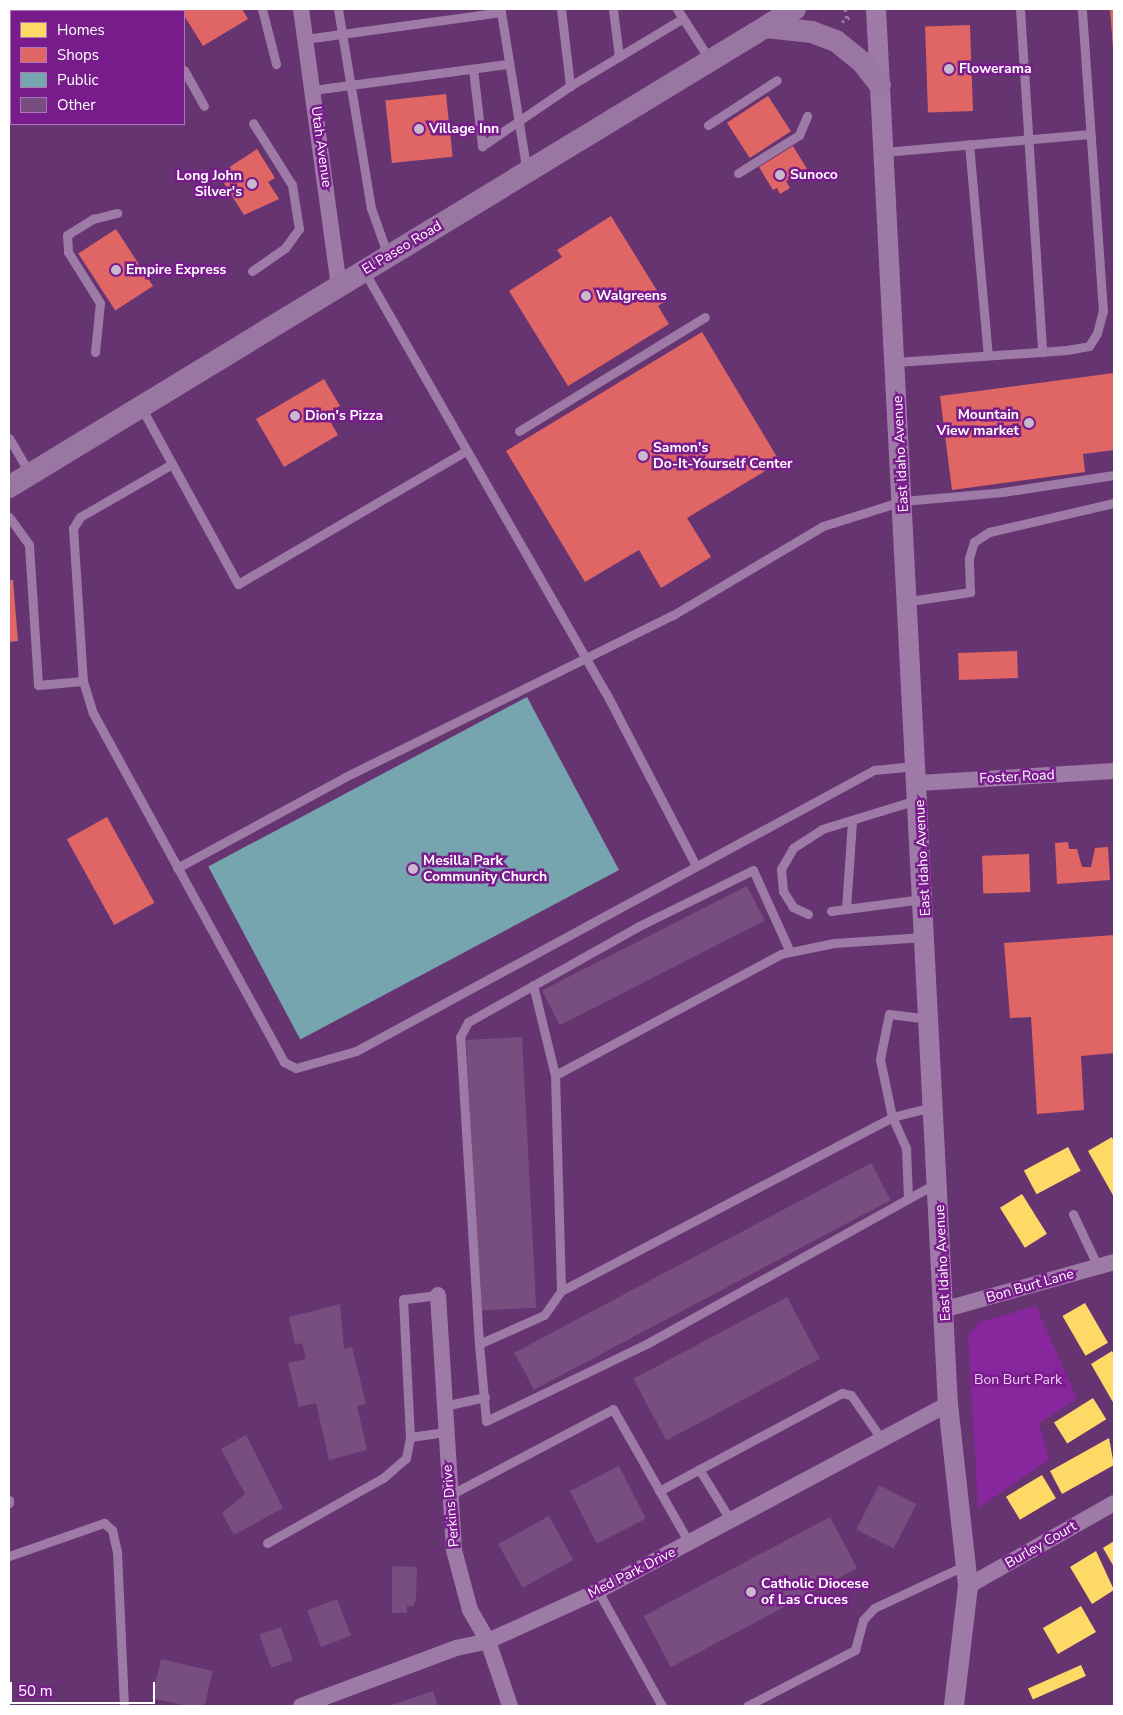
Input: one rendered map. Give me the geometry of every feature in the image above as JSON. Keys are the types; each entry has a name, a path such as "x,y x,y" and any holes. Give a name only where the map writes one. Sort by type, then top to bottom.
{"main road":[{"name":"El Paseo Road","path":"9,487 795,9"},
{"path":"766,27 812,32 836,41 862,62 880,85"}],"street":[{"name":"Utah Avenue","path":"301,9 339,286"},
{"name":"East Idaho Avenue","path":"876,9 936,1106 946,1310 948,1404 968,1586 954,1706"},
{"name":"Foster Road","path":"919,782 1114,771"},
{"name":"Bon Burt Lane","path":"946,1310 1106,1264"},
{"name":"Perkins Drive","path":"438,1295 454,1550 470,1610 488,1642 510,1706"},
{"name":"Med Park Drive","path":"301,1706 456,1648 488,1642 598,1591 948,1404"},
{"name":"Burley Court","path":"968,1586 1114,1503"}],"lane":[{"path":"262,9 276,64"},
{"path":"338,9 371,208 388,256"},
{"path":"560,9 570,86"},
{"path":"613,9 619,57"},
{"path":"677,9 710,60"},
{"path":"1020,9 1031,139 1042,352"},
{"path":"896,362 1042,352 1089,346 1103,311 1082,9"},
{"path":"305,39 501,10 516,124 527,172"},
{"path":"473,69 482,146 570,86 682,19"},
{"path":"313,90 508,64"},
{"path":"185,72 204,106"},
{"path":"708,125 777,80"},
{"path":"738,173 799,134 807,116"},
{"path":"252,271 285,248 299,229 292,184 253,123"},
{"path":"884,152 1090,134"},
{"path":"969,144 988,355"},
{"path":"95,352 100,303 68,252 67,235 93,219 117,214"},
{"path":"364,271 582,657 606,693 696,866"},
{"path":"519,431 705,317"},
{"path":"140,407 238,584 466,451"},
{"path":"9,438 30,474"},
{"path":"172,464 80,517 73,528 83,681 93,712 177,868 284,1062 296,1068 356,1051 874,770 919,782"},
{"path":"177,868 345,777 582,657 673,615 823,526 903,501 1003,492 1114,475"},
{"path":"909,601 970,592 970,558 974,542 988,532 1114,503"},
{"path":"9,517 28,545 38,686 83,681"},
{"path":"808,914 793,907 783,892 782,869 793,848 822,829 852,820 919,782"},
{"path":"846,909 852,820"},
{"path":"790,952 753,870 533,985 468,1022 460,1037 479,1344 486,1420 648,1343 939,1181"},
{"path":"831,911 925,899"},
{"path":"555,1075 790,952 834,943 927,937"},
{"path":"533,985 555,1075 562,1291"},
{"path":"908,1199 906,1148 892,1117 880,1059 889,1014 931,1019"},
{"path":"479,1344 544,1315 562,1291 892,1117 936,1106"},
{"path":"1073,1214 1106,1264"},
{"path":"267,1543 383,1478 406,1458 410,1437 403,1299 438,1295"},
{"path":"659,1491 842,1393 852,1395 882,1440"},
{"path":"444,1406 485,1397"},
{"path":"450,1495 613,1408 689,1543"},
{"path":"410,1437 446,1432"},
{"path":"699,1469 731,1521"},
{"path":"9,1556 104,1523 112,1530 118,1552 124,1706"},
{"path":"747,1706 855,1650 862,1620 874,1608 966,1565"},
{"path":"598,1591 662,1706"}],"path":[{"path":"846,9 847,19"}],"green space":[{"name":"Bon Burt Park","path":"1036,1306 1077,1399 1039,1423 1049,1460 978,1508 968,1335 980,1322"}],"building: Homes":[{"path":"1112,1137 1114,1142 1114,1197 1088,1151"},
{"path":"1068,1147 1081,1171 1037,1194 1024,1170"},
{"path":"1022,1194 1047,1234 1025,1248 1000,1208"},
{"path":"1085,1303 1108,1343 1085,1356 1062,1316"},
{"path":"1112,1351 1114,1355 1114,1404 1091,1364"},
{"path":"1093,1398 1106,1419 1067,1444 1054,1422"},
{"path":"1109,1438 1114,1465 1062,1494 1050,1471"},
{"path":"1042,1475 1056,1498 1020,1520 1006,1497"},
{"path":"1114,1541 1114,1567 1103,1548"},
{"path":"1096,1551 1114,1590 1092,1604 1070,1567"},
{"path":"1081,1606 1096,1632 1058,1654 1043,1628"},
{"path":"1081,1665 1086,1676 1033,1700 1028,1689"}],"building: Shops":[{"path":"111,9 112,10 86,10"},
{"path":"242,9 248,19 203,46 185,17 185,10 181,10"},
{"path":"1110,9 1114,9 1114,49 1113,49"},
{"name":"Flowerama","path":"970,25 973,111 928,113 925,27"},
{"name":"Village Inn","path":"446,94 453,157 392,163 385,100"},
{"name":"Sunoco","path":"768,96 791,131 750,158 727,123"},
{"name":"Sunoco","path":"793,146 807,169 786,181 790,188 780,194 777,188 773,190 759,167"},
{"path":"257,149 275,178 268,182 279,199 244,215 224,183 234,177 228,168"},
{"name":"Walgreens","path":"611,216 664,302 658,306 669,324 568,386 509,291 562,257 557,250"},
{"name":"Empire Express","path":"116,229 153,286 115,311 78,254"},
{"name":"Samon's Do-It-Yourself Center","path":"702,332 780,462 687,518 711,557 661,588 639,550 585,582 506,451"},
{"name":"Mountain View market","path":"1114,373 1114,450 1083,454 1085,472 952,490 940,396"},
{"path":"324,379 340,406 326,414 338,435 284,467 256,419"},
{"path":"9,580 13,580 18,641 9,642"},
{"path":"1017,651 1018,678 959,680 958,653"},
{"path":"107,817 155,903 114,925 67,839"},
{"path":"1068,842 1069,849 1077,849 1082,867 1091,867 1095,848 1108,847 1110,880 1057,884 1055,843"},
{"path":"1029,854 1030,892 983,894 982,856"},
{"path":"1114,935 1114,1053 1081,1056 1084,1110 1037,1114 1031,1017 1010,1018 1004,943"}],"building: Public":[{"name":"Mesilla Park Community Church","path":"527,697 619,870 300,1040 208,866"}],"building: Other":[{"path":"747,886 765,921 560,1025 542,990"},
{"path":"522,1037 536,1308 480,1311 466,1040"},
{"path":"871,1163 891,1200 534,1390 514,1353"},
{"path":"787,1297 820,1359 666,1440 633,1379"},
{"path":"340,1304 344,1349 352,1347 366,1404 357,1406 367,1450 329,1460 316,1403 299,1407 288,1363 306,1359 302,1343 295,1345 289,1317"},
{"path":"246,1435 283,1508 234,1535 222,1513 245,1494 221,1449"},
{"path":"619,1466 646,1519 597,1544 570,1491"},
{"path":"879,1485 916,1504 894,1549 856,1530"},
{"path":"549,1516 573,1560 523,1588 498,1544"},
{"name":"Catholic Diocese of Las Cruces","path":"830,1517 857,1568 671,1667 644,1616"},
{"path":"392,1566 417,1567 416,1599 413,1606 407,1606 407,1613 392,1613"},
{"path":"337,1599 351,1635 321,1647 307,1610"},
{"path":"281,1627 293,1660 271,1668 259,1635"},
{"path":"161,1659 213,1671 205,1706 187,1706 152,1698"},
{"path":"433,1691 438,1706 389,1706"}],"place":[{"name":"Flowerama","path":"949,69"},
{"name":"Village Inn","path":"419,129"},
{"name":"Sunoco","path":"780,175"},
{"name":"Long John Silver's","path":"252,184"},
{"name":"Empire Express","path":"116,270"},
{"name":"Walgreens","path":"586,296"},
{"name":"Dion's Pizza","path":"295,416"},
{"name":"Mountain View market","path":"1029,423"},
{"name":"Samon's Do-It-Yourself Center","path":"643,456"},
{"name":"Mesilla Park Community Church","path":"413,869"},
{"name":"Catholic Diocese of Las Cruces","path":"751,1592"}]}
